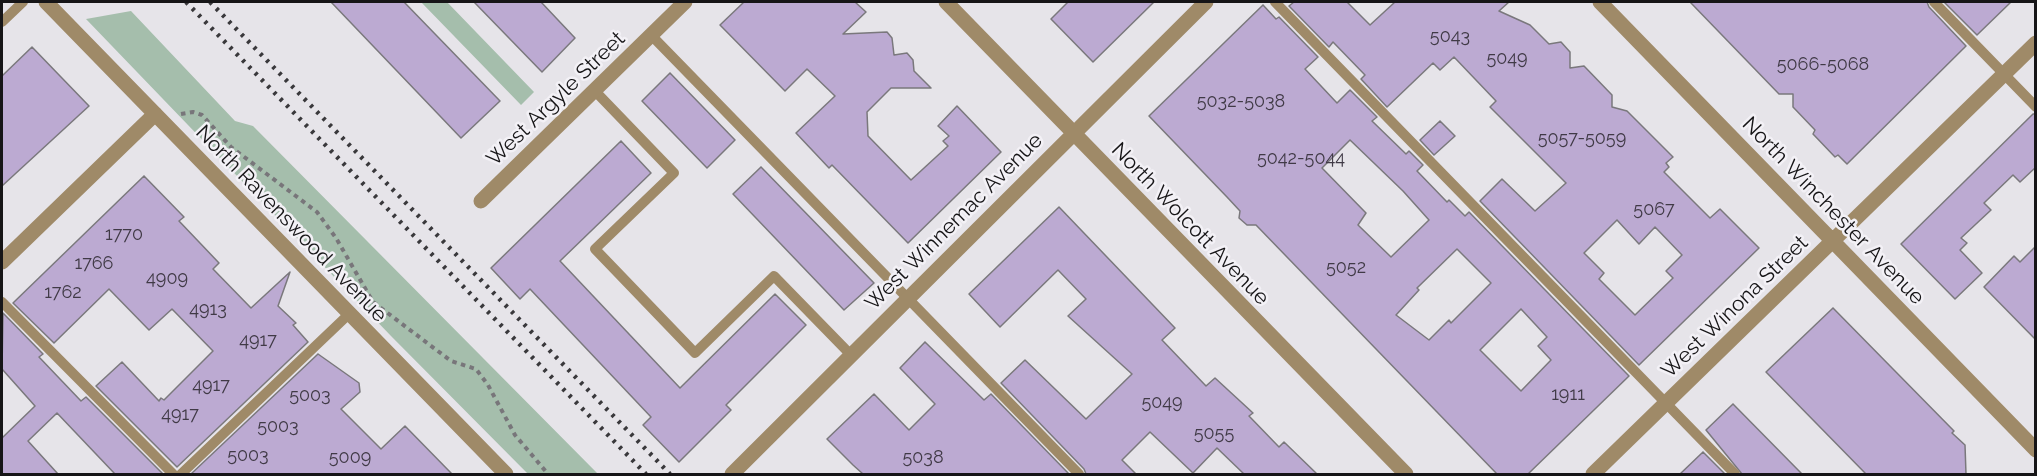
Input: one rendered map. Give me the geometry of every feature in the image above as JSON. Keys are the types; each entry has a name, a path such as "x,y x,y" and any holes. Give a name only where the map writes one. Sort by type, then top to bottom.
{"street":[{"name":"North Ravenswood Avenue","path":"46,2 506,474"},
{"name":"West Argyle Street","path":"481,201 686,2"},
{"name":"North Wolcott Avenue","path":"946,2 1406,474"},
{"name":"West Winnemac Avenue","path":"743,471 908,297 1206,2"},
{"name":"North Winchester Avenue","path":"1600,2 2036,450"},
{"name":"West Winona Street","path":"1593,474 2036,43"},
{"path":"2,262 155,114"}],"lane":[{"path":"2,22 23,2"},
{"path":"1275,2 1735,474"},
{"path":"1934,2 2036,107"},
{"path":"651,35 1079,474"},
{"path":"594,90 675,173 595,249 695,353 774,276 851,355"},
{"path":"2,302 173,474"},
{"path":"181,474 349,314"}],"path":[{"path":"166,126 183,112 202,115 231,147 317,212 336,238 373,302 451,361 476,369 488,385 515,435 548,474"}],"green space":[{"path":"421,2 447,2 534,92 521,105"},
{"path":"131,11 235,121 253,126 598,474 528,474 391,336 86,19"}],"building":[{"path":"331,2 404,2 500,101 461,138"},
{"path":"474,2 541,2 575,38 542,72"},
{"path":"744,2 855,2 866,12 843,34 887,32 892,38 894,55 907,53 913,60 914,71 931,88 891,88 867,112 868,136 911,180 948,146 943,141 949,136 938,126 957,106 1001,152 908,243 832,165 829,168 796,133 835,96 807,69 785,91 720,25"},
{"path":"1068,2 1154,2 1093,62 1051,19"},
{"path":"1294,2 1347,2 1370,25 1395,2 1509,2 1499,11 1530,25 1549,44 1561,42 1570,52 1570,68 1584,66 1612,95 1612,107 1627,111 1673,157 1666,163 1669,167 1664,172 1710,218 1720,209 1759,248 1639,365 1480,201 1502,179 1535,211 1566,183 1490,107 1496,101 1454,57 1440,70 1433,63 1387,107 1361,79 1365,75 1333,42 1329,47 1289,6","holes":["1617,220 1639,244 1655,227 1682,255 1666,271 1673,278 1635,315 1599,279 1604,273 1584,253"]},
{"path":"1690,2 1927,2 1929,7 1966,46 1847,164 1838,155 1835,157 1813,134 1815,130 1793,107 1793,94 1779,94"},
{"path":"1944,2 2011,2 1977,35"},
{"path":"1263,5 1276,19 1279,17 1318,57 1305,69 1337,103 1350,90 1377,117 1372,121 1406,154 1409,151 1423,165 1417,171 1447,202 1449,200 1465,216 1469,212 1629,376 1528,474 1497,474 1256,225 1247,225 1239,218 1240,211 1149,116","holes":["1350,140 1403,191 1429,220 1391,257 1358,225 1366,213 1322,168","1457,249 1491,283 1451,323 1449,320 1429,340 1396,315 1419,290 1417,288","1521,309 1547,337 1538,346 1551,360 1521,391 1480,350"]},
{"path":"32,47 89,106 2,186 2,76"},
{"path":"670,73 735,140 707,168 642,101"},
{"path":"2033,114 2036,114 2036,167 2020,182 2013,175 1984,203 1991,210 1961,238 1967,243 1960,250 1982,273 1955,299 1901,244"},
{"path":"1440,121 1455,136 1434,155 1420,140"},
{"path":"621,141 651,173 560,261 680,388 775,294 806,325 726,405 731,410 679,462 643,425 651,417 530,289 520,299 491,268"},
{"path":"761,167 874,283 844,310 733,194"},
{"path":"144,176 184,217 179,221 219,263 213,269 251,308 290,272 278,306 296,323 293,325 308,342 177,467 96,386 122,362 159,401 161,398 164,400 213,351 172,309 149,330 109,289 54,343 13,303"},
{"path":"1059,207 1175,328 1162,340 1206,386 1215,378 1253,413 1249,416 1279,447 1284,442 1317,474 1244,474 1217,448 1193,473 1150,432 1122,460 1136,474 1086,474 1084,469 1001,383 1025,360 1086,419 1132,374 1068,316 1086,299 1058,270 1000,327 969,294"},
{"path":"2036,246 2036,340 1984,287 2014,256 2020,262"},
{"path":"1833,308 1954,431 1952,433 1965,445 1966,474 1866,474 1766,372"},
{"path":"3,313 43,354 39,357 81,401 86,397 163,474 115,474 57,413 28,441 58,474 2,474 2,438 35,406 2,369"},
{"path":"925,342 984,400 991,394 1069,474 863,474 853,465 827,439 874,394 909,430 935,404 900,368"},
{"path":"318,354 359,383 360,392 341,409 381,449 405,426 452,474 191,474"},
{"path":"1733,404 1802,474 1742,474 1706,430"},
{"path":"1703,452 1725,474 1680,474"}],"railway":[{"path":"186,2 646,474"},
{"path":"210,2 670,474"}]}
